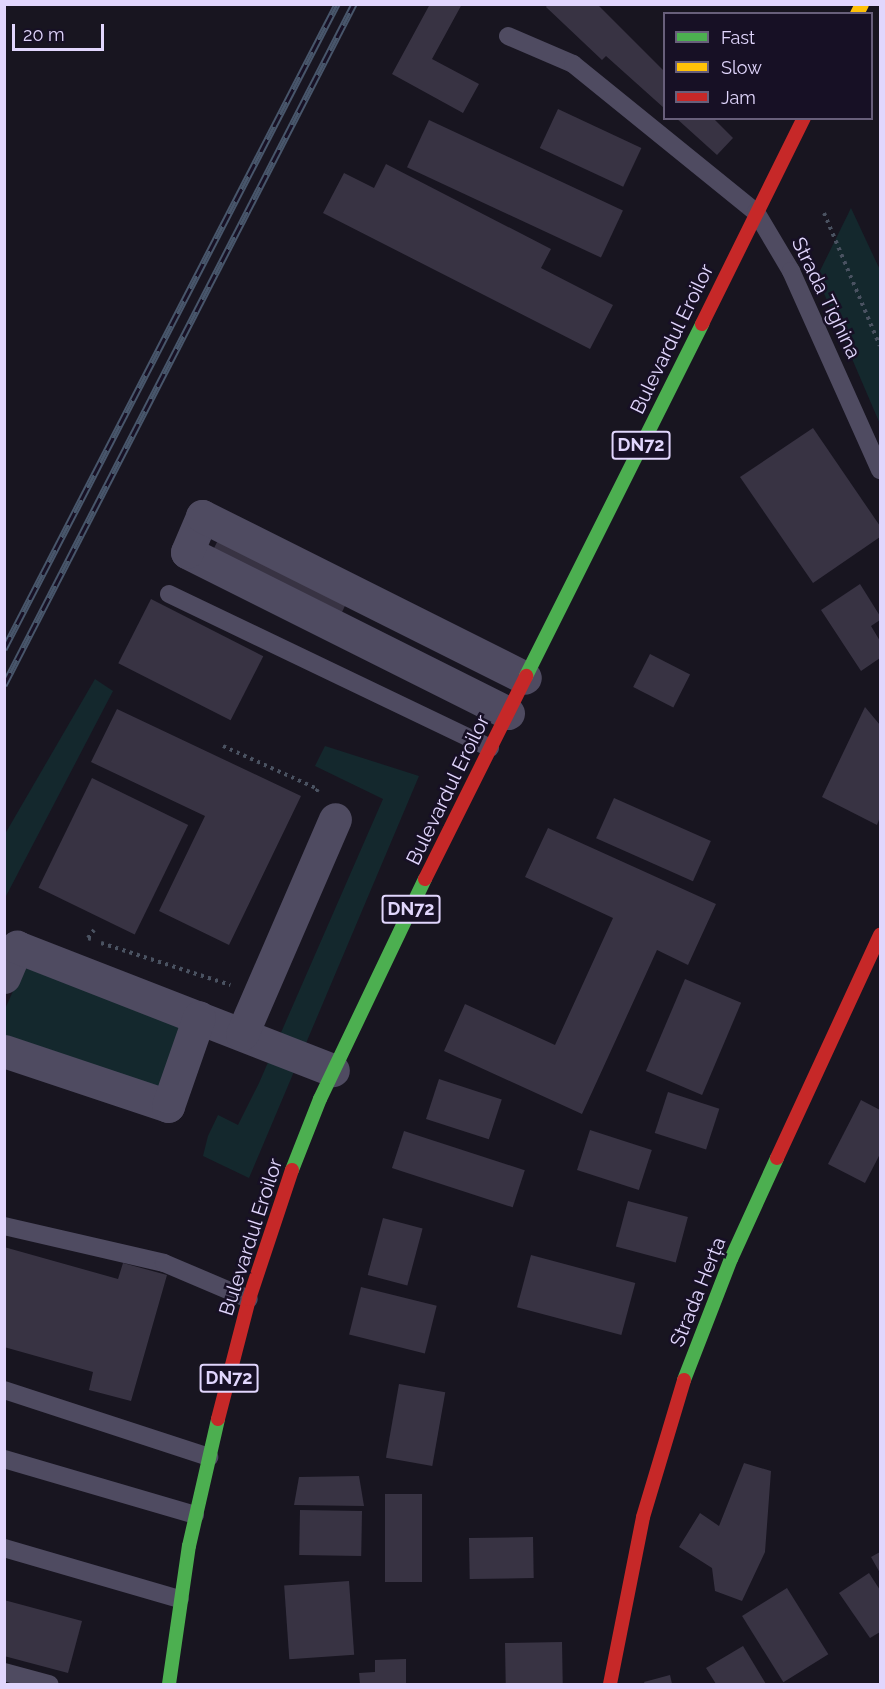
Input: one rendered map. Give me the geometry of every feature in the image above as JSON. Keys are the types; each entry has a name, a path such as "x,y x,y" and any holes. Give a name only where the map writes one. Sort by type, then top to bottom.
{"main road":[{"name":"Bulevardul Eroilor","path":"169,1684 180,1599 208,1457 249,1299 284,1191 333,1071 490,748 803,120"},
{"name":"Strada Herța","path":"610,1684 643,1517 692,1358 731,1259 880,935"}],"street":[{"path":"508,712 187,552 202,516 525,678"},
{"path":"242,1034 324,809"},
{"path":"4,977 17,947 333,1071"},
{"path":"4,1051 168,1107 199,1017"}],"lane":[{"path":"508,36 573,64 756,212"},
{"name":"Strada Tighina","path":"756,212 791,271 880,470"},
{"path":"169,594 490,748"},
{"path":"4,1226 164,1263 249,1299"},
{"path":"4,1390 208,1457"},
{"path":"4,1459 195,1515"},
{"path":"4,1548 180,1599"},
{"path":"4,1672 49,1684"}],"path":[{"path":"824,213 880,346"},
{"path":"223,746 318,789 324,809"},
{"path":"94,930 88,939 229,986 234,975"}],"green space":[{"path":"851,208 880,270 880,424 817,277"},
{"path":"95,679 113,691 5,898 5,834"},
{"path":"325,746 419,776 249,1178 203,1156 208,1136 218,1115 238,1125 259,1083 383,799 315,766"},
{"path":"25,964 185,1027 158,1092 5,1036 5,1009"}],"building":[{"path":"430,4 462,4 432,59 479,84 463,113 392,74"},
{"path":"548,4 597,4 663,70 663,107 606,56 602,60 546,7"},
{"path":"558,109 641,148 623,187 540,148"},
{"path":"429,120 623,210 601,258 407,167"},
{"path":"678,120 715,120 733,138 717,155"},
{"path":"386,164 551,249 541,268 613,305 590,349 323,213 344,173 374,188"},
{"path":"813,428 880,526 880,537 813,583 740,477"},
{"path":"219,538 348,601 338,620 210,557"},
{"path":"860,584 880,616 880,620 871,626 880,641 880,658 861,671 821,610"},
{"path":"151,599 263,656 231,720 118,663"},
{"path":"650,654 690,674 673,707 633,687"},
{"path":"865,707 880,725 880,817 877,825 822,797"},
{"path":"117,709 301,796 229,945 159,911 205,816 91,762"},
{"path":"92,778 188,825 135,935 39,888"},
{"path":"614,798 711,841 693,881 596,838"},
{"path":"548,828 716,904 688,965 657,950 582,1114 444,1051 465,1004 555,1045 613,918 525,877"},
{"path":"685,979 741,1003 702,1095 646,1071"},
{"path":"439,1079 502,1099 489,1139 426,1119"},
{"path":"668,1092 719,1109 706,1150 655,1133"},
{"path":"861,1100 880,1110 880,1154 865,1183 828,1164"},
{"path":"590,1130 652,1150 639,1190 577,1170"},
{"path":"404,1131 525,1170 513,1207 392,1168"},
{"path":"628,1201 688,1217 676,1262 616,1246"},
{"path":"383,1218 423,1229 407,1286 368,1275"},
{"path":"4,1247 118,1279 123,1263 167,1275 131,1401 89,1390 93,1372 4,1347"},
{"path":"531,1255 635,1283 621,1335 517,1307"},
{"path":"361,1287 437,1306 425,1353 349,1335"},
{"path":"399,1384 445,1392 432,1466 386,1458"},
{"path":"744,1463 771,1471 765,1552 742,1601 715,1591 712,1568 679,1547 700,1513 719,1526"},
{"path":"359,1476 364,1506 294,1505 299,1477"},
{"path":"385,1494 422,1494 422,1582 385,1582"},
{"path":"300,1510 362,1511 361,1556 299,1555"},
{"path":"533,1537 534,1578 470,1579 469,1538"},
{"path":"880,1552 880,1573 871,1557"},
{"path":"869,1573 880,1590 880,1632 870,1638 839,1593"},
{"path":"349,1581 354,1655 289,1659 284,1586"},
{"path":"787,1588 828,1654 783,1682 742,1616"},
{"path":"4,1600 82,1621 68,1673 4,1656"},
{"path":"562,1642 563,1683 506,1684 505,1643"},
{"path":"743,1646 766,1684 716,1684 706,1668"},
{"path":"406,1659 406,1684 360,1684 359,1673 375,1672 375,1660"},
{"path":"670,1675 672,1684 645,1684 644,1682"}],"railway":[{"path":"4,649 337,4"},
{"path":"4,685 354,4"}],"traffic: fast":[{"path":"526,676 702,324"},
{"path":"292,1170 320,1099 425,879"},
{"path":"684,1380 731,1259 777,1158"},
{"path":"169,1684 189,1546 218,1419"}],"traffic: slow":[{"path":"858,12 862,4"}],"traffic: jam":[{"path":"702,324 803,120"},
{"path":"425,879 526,676"},
{"path":"777,1158 880,935"},
{"path":"218,1419 249,1299 292,1170"},
{"path":"610,1684 643,1517 684,1380"}]}
